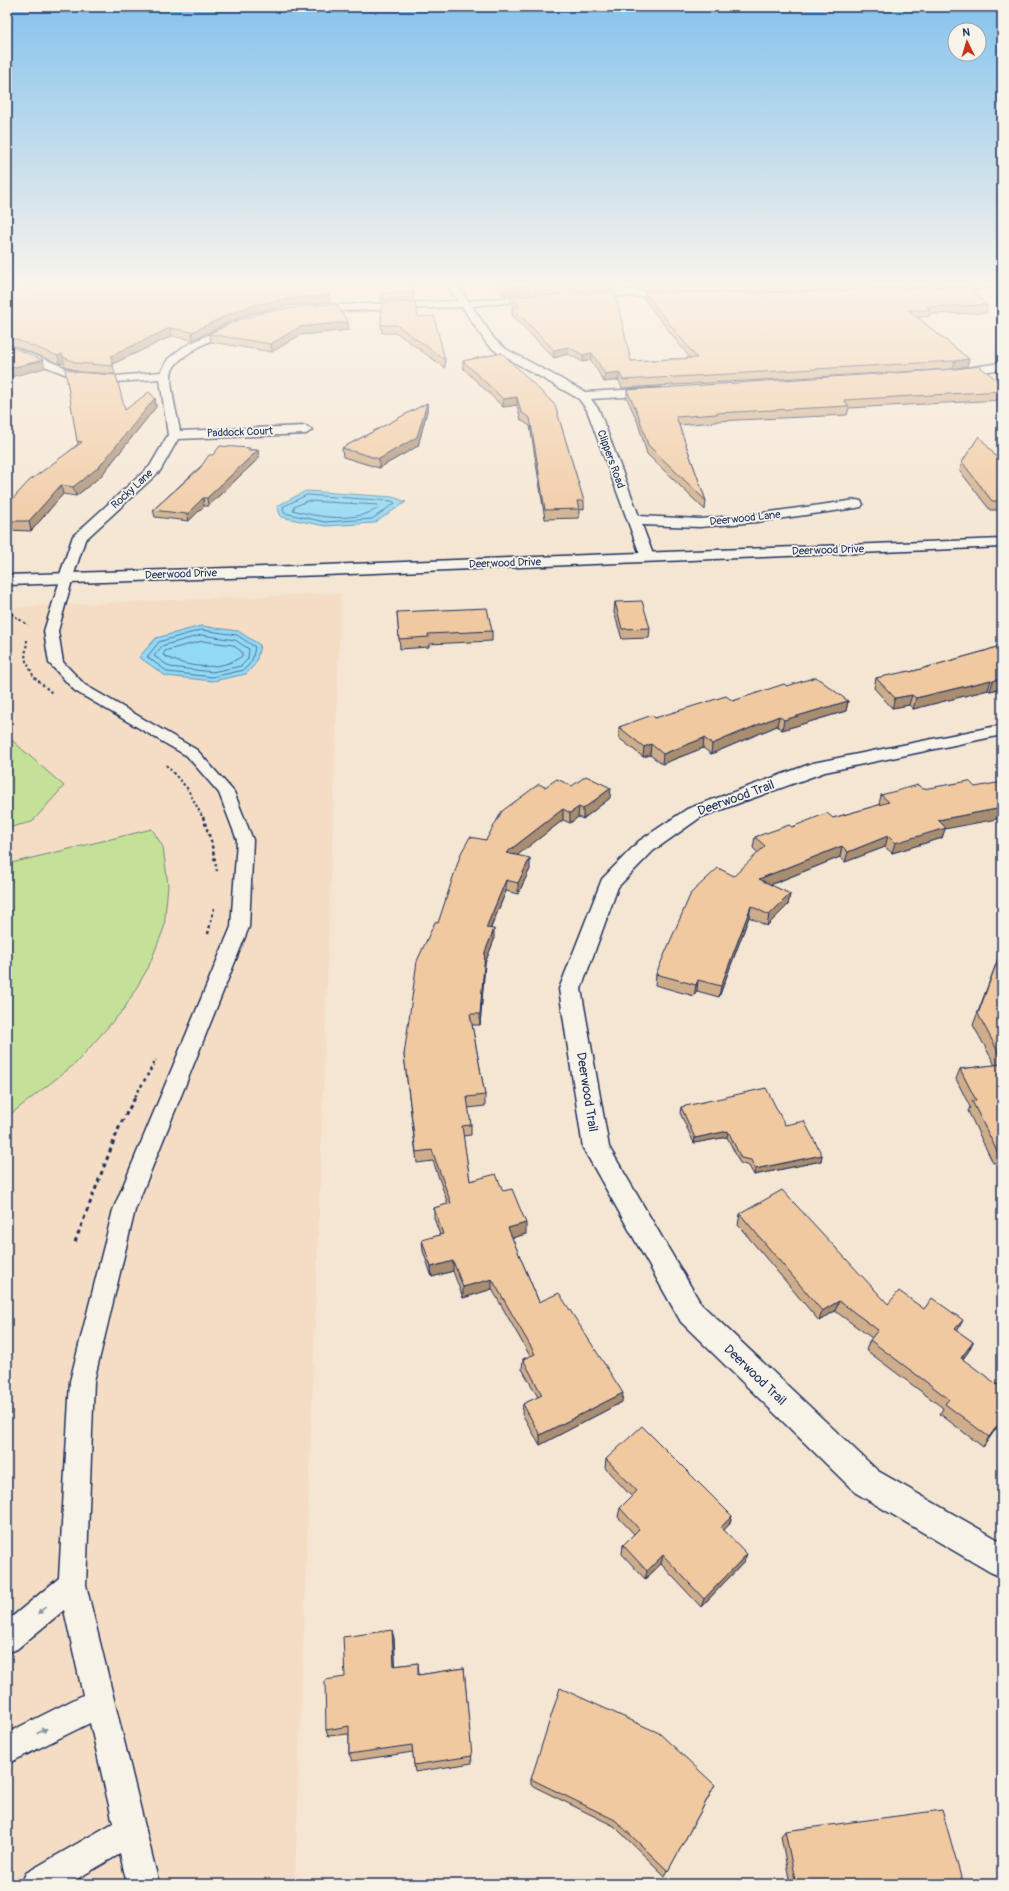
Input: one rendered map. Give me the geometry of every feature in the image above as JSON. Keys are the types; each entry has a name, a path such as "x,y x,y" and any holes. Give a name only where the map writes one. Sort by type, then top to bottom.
{"street":[{"path":"63,370 77,376 116,379 165,375"},
{"path":"167,370 165,375 174,435"},
{"name":"Clippers Road","path":"535,370 582,396 594,410 647,557"},
{"path":"938,374 970,370"},
{"path":"582,396 669,390"},
{"name":"Paddock Court","path":"174,435 306,430"},
{"name":"Rocky Lane","path":"67,577 78,539 155,468 174,435"},
{"name":"Deerwood Lane","path":"634,520 700,523 756,518 856,504"},
{"name":"Deerwood Drive","path":"7,580 326,570 1002,543"},
{"name":"Deerwood Trail","path":"1002,730 820,767 694,813 646,846 609,884 570,989 596,1148 691,1313 867,1482 1002,1560"}],"lane":[{"path":"67,577 51,631 56,663 80,688 192,752 226,792 245,840 240,927 124,1210 82,1381 72,1585 143,1884"},
{"path":"7,1639 72,1585"},
{"path":"7,1749 100,1702"},
{"path":"37,1884 130,1831"}],"path":[{"path":"7,610 28,625 28,632"},
{"path":"27,638 25,659 34,677 53,695"},
{"path":"162,762 177,775 190,791 204,815 217,872"},
{"path":"206,940 214,907"},
{"path":"75,1242 120,1125 157,1057"}],"shaded area":[{"path":"341,593 295,1884 7,1884 7,607"}],"green space":[{"path":"7,736 64,786 32,822 7,828"},
{"path":"152,829 163,847 168,885 164,928 148,968 124,1009 75,1064 7,1117 7,864"}],"water":[{"path":"306,491 393,497 406,502 374,523 325,526 281,517 277,506"},
{"path":"201,626 238,631 260,645 256,663 246,674 213,681 166,676 139,657 156,638"}],"building":[{"path":"65,370 116,375 125,410 149,392 155,398 99,467 73,487 61,485 29,521 7,521 7,505 29,481 82,442 77,441"},
{"path":"473,370 520,370 555,405 584,501 577,501 579,509 545,510 530,418 521,412 517,397 503,399"},
{"path":"603,370 793,370 623,380 619,372 605,374"},
{"path":"936,370 984,370 1002,384 1002,391 844,400 849,406 716,413 717,414 676,417 706,501 648,445 638,414 627,390"},
{"path":"427,403 417,437 379,459 342,448"},
{"path":"979,436 1002,464 1002,501 992,501 962,462"},
{"path":"220,446 258,450 207,498 203,498 187,514 153,510 200,468 209,455 213,455"},
{"path":"642,601 650,628 622,629 615,602"},
{"path":"487,608 492,631 428,634 429,637 399,639 397,612"},
{"path":"1002,645 1002,678 993,681 991,680 916,698 912,695 895,698 876,678 910,672"},
{"path":"816,677 848,701 784,720 779,716 712,744 704,738 663,754 651,744 644,747 619,727 652,715 655,718 726,696 733,701 784,684 787,686"},
{"path":"586,776 611,788 583,809 579,807 570,813 563,809 506,853 530,858 518,883 506,880 486,928 494,929 485,952 480,1014 470,1014 485,1095 467,1097 471,1125 462,1126 470,1181 496,1174 503,1191 512,1189 526,1223 508,1228 539,1302 559,1293 623,1393 540,1435 523,1404 542,1395 523,1359 535,1354 492,1279 463,1287 453,1261 431,1267 422,1240 443,1234 434,1208 451,1203 432,1150 416,1152 404,1055 417,961 435,922 438,923 461,853 470,837 486,840 502,811 539,784 545,787 557,779 572,786"},
{"path":"969,781 975,787 1002,782 1002,808 938,820 946,828 895,843 888,836 848,852 842,846 759,879 790,894 769,915 751,906 721,986 698,980 696,985 656,974 691,893 718,868 734,876 765,846 755,837 789,825 792,827 827,813 833,818 889,802 881,795 918,785 923,789"},
{"path":"1002,948 1002,1059 978,1014"},
{"path":"1002,1064 1002,1152 998,1153 972,1101 976,1100 960,1069"},
{"path":"766,1088 785,1125 804,1121 822,1155 755,1169 751,1160 741,1158 728,1131 695,1138 681,1107"},
{"path":"782,1190 888,1304 899,1291 924,1309 932,1298 963,1320 955,1329 973,1342 961,1358 1002,1388 1002,1419 989,1437 945,1404 949,1399 870,1340 878,1330 839,1301 822,1311 740,1214"},
{"path":"642,1426 732,1516 721,1527 747,1554 704,1599 663,1555 647,1571 623,1545 639,1529 620,1508 637,1491 606,1459"},
{"path":"392,1630 394,1666 418,1663 418,1675 464,1668 472,1756 414,1765 412,1745 349,1754 349,1726 326,1730 325,1680 345,1677 343,1637"},
{"path":"560,1688 659,1733 715,1785 668,1871 615,1820 531,1779"},
{"path":"942,1810 963,1884 796,1884 785,1831"}]}
